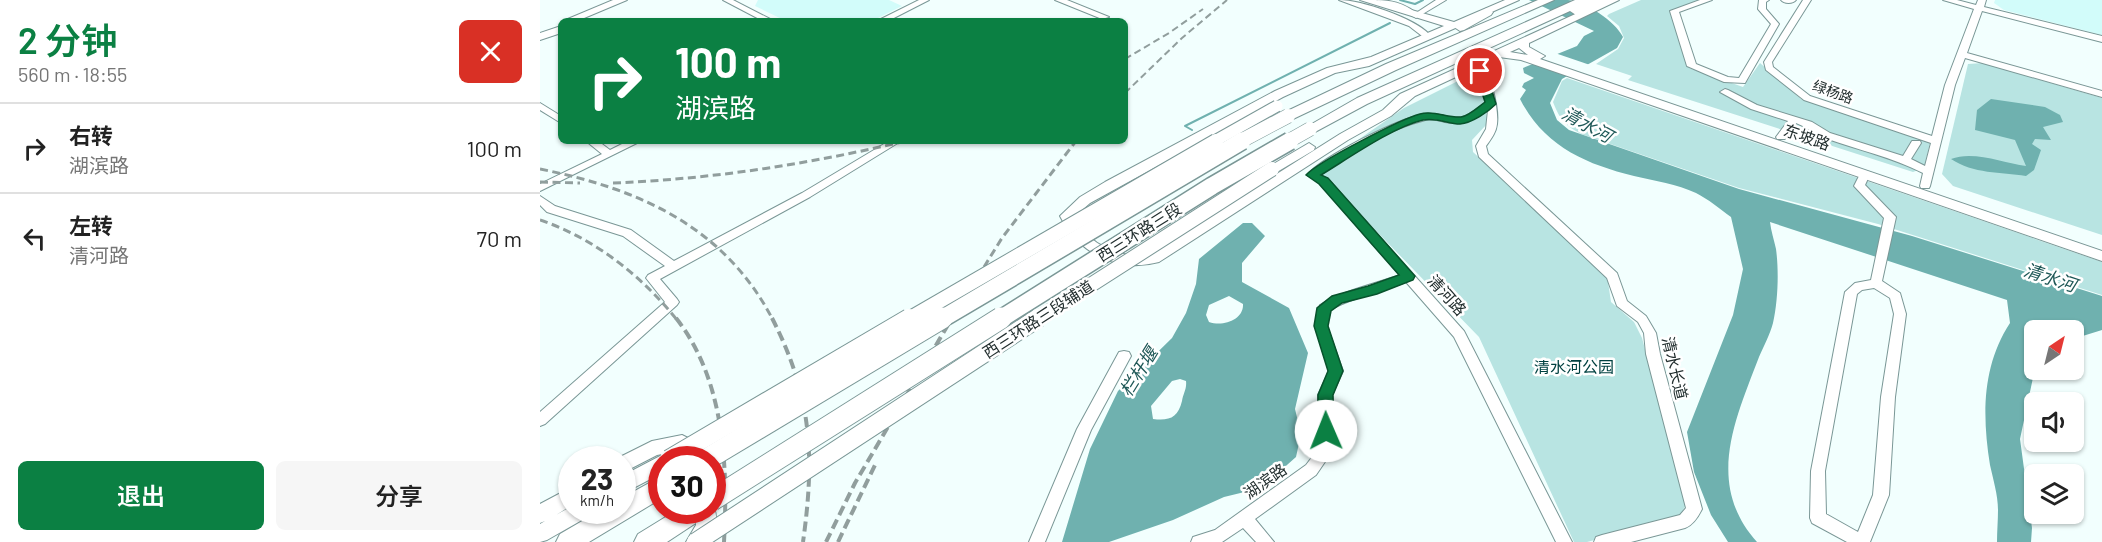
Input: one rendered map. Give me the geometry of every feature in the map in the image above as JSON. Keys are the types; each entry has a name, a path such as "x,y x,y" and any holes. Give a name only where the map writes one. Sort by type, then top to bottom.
{"highway":[{"name":"西三环路三段","path":"726,491 1212,186 1310,129 1362,101 1521,36 1587,4 1605,0"},
{"name":"西三环路三段","path":"726,448 1206,161 1283,111 1542,3"},
{"path":"1391,67 1487,12"},
{"path":"568,542 598,524"},
{"path":"646,542 675,524"}],"main road":[{"path":"576,18 622,0"},
{"path":"590,18 636,0"},
{"path":"1355,0 1410,18 1425,28 1425,35"},
{"path":"1365,0 1415,16 1454,25"},
{"path":"691,446 1091,212 1283,111 1374,60 1425,35 1514,0"},
{"path":"1587,4 1614,0"},
{"path":"540,32 558,25"},
{"path":"540,38 558,30"},
{"path":"1521,36 1524,49 1531,56"},
{"name":"西三环路三段辅道","path":"696,542 1160,239 1272,169 1342,128 1412,93 1499,54 1521,36"},
{"name":"东坡路","path":"1499,54 1531,56 1781,137 2102,246"},
{"path":"1374,60 1330,70 1299,84 1110,186 1085,200 1067,216 1072,228 1111,257 1131,262 1154,258 1334,143 1387,113 1412,93"},
{"name":"东坡路","path":"1592,76 2102,256"},
{"path":"658,446 668,442 682,443 685,446"},
{"path":"540,514 558,503"},
{"path":"540,534 558,524"},
{"path":"696,542 706,524"}],"street":[{"path":"719,0 763,18"},
{"path":"732,4 748,0"},
{"path":"887,18 925,0"},
{"path":"1059,0 1100,18"},
{"path":"1343,0 1412,24 1425,35"},
{"path":"1380,0 1405,8 1415,16 1443,0"},
{"path":"1708,0 1674,11 1692,66 1728,80 1742,81 1775,24 1762,9 1762,1 1765,0"},
{"path":"1785,0 1792,0"},
{"name":"绿杨路","path":"1807,0 1768,62 1769,68 1807,98 1936,141"},
{"path":"1947,0 1981,4 2102,39"},
{"path":"732,4 756,18"},
{"path":"1925,186 1950,85 1981,4"},
{"path":"1962,54 2102,94"},
{"name":"清水长道","path":"1477,63 1487,87 1490,104 1491,129 1481,146 1483,155 1613,276 1621,303 1642,319 1650,333 1653,354 1694,509 1685,521 1602,542"},
{"path":"1725,92 1754,107 1809,124 1826,135 1905,160 1929,172"},
{"name":"清河路","path":"1490,104 1469,118 1460,120 1438,116 1423,117 1399,126 1312,175 1324,181 1459,334 1564,542"},
{"path":"540,106 558,118"},
{"path":"1781,137 1794,119"},
{"path":"1905,160 1916,143"},
{"path":"595,144 609,154"},
{"path":"540,188 630,144"},
{"path":"540,420 673,302 652,278 806,195 891,144"},
{"path":"1865,174 1859,186 1890,217 1876,283"},
{"path":"540,199 551,209 627,232 673,266"},
{"name":"湖滨路","path":"1199,542 1219,536 1311,471 1326,449 1325,395 1335,371 1321,326 1324,308 1337,300 1372,291 1408,276"},
{"path":"1876,283 1896,296 1899,314 1888,397 1881,495 1862,542 1818,518 1818,471 1851,292 1859,286 1876,283"},
{"path":"1037,542 1084,429 1124,356"},
{"path":"1244,517 1266,542"}],"shaded area":[{"path":"758,0 889,0 902,6 878,18 780,18 755,6"},
{"path":"1995,0 2102,0 2102,35 2004,10 1994,3"}],"green space":[{"path":"1641,0 1701,0 1670,11 1689,68 1743,87 1760,63 1801,99 1920,137 1930,143 1924,168 1913,172 1628,80 1632,76 1596,64 1618,49 1624,38 1619,26 1607,16"},
{"path":"1983,63 2102,98 2102,235 1953,186 1942,174 1968,64"},
{"name":"清水河公园","path":"1476,72 1486,96 1487,124 1472,140 1473,152 1607,275 1611,302 1634,322 1642,338 1686,504 1680,517 1587,542 1574,542 1479,337 1316,169 1404,108"},
{"path":"1567,78 2102,262 2102,295 1878,224 1739,188 1584,135 1564,122 1553,102 1562,81"}],"water":[{"path":"1529,0 1568,0 1583,4 1607,19 1623,37 1617,48 1562,79 1550,103 1557,120 1569,130 1739,189 1912,236 2102,296 2102,330 2084,336 2084,320 2024,320 2024,380 2033,380 2030,392 2024,392 2024,420 2020,439 2024,469 2024,524 2031,524 2031,542 1997,542 1998,504 1987,446 1986,391 1994,356 2010,323 2007,300 1770,222 1778,267 1775,314 1741,404 1729,451 1728,475 1732,497 1741,520 1757,542 1728,542 1711,515 1694,472 1687,432 1733,315 1743,269 1731,217 1705,198 1689,190 1599,166 1568,151 1541,129 1520,99 1526,90 1522,87 1524,83 1534,78 1524,73 1523,68 1577,46 1584,36 1594,31"},
{"path":"1991,99 2045,107 2060,115 2063,122 2043,127 2051,140 2035,139 2032,144 2041,150 2034,170 2026,176 1978,170 1951,159 1979,156 2026,166 2015,140 1975,130 1977,110"},
{"path":"1243,223 1252,223 1265,236 1242,263 1242,282 1289,308 1308,353 1295,409 1301,434 1296,457 1261,488 1224,497 1173,520 1109,542 1062,542 1090,449 1118,391 1172,338 1186,313 1196,284 1199,259","holes":["1229,296 1243,304 1240,314 1226,323 1209,322 1206,315 1209,305","1180,379 1186,381 1186,384 1178,411 1168,419 1153,419 1151,406 1172,381"]}],"pier":[{"path":"1552,52 1593,66 1572,77 1529,62"}],"waterway":[{"name":"栏杆堰","path":"1400,0 1415,4 1423,0"},
{"name":"栏杆堰","path":"1192,130 1185,126 1390,23"}],"railway":[{"path":"1128,90 1182,38 1227,0"},
{"path":"1128,57 1203,9"},
{"path":"613,183 687,178 761,169 892,144"},
{"path":"951,320 1002,238 1074,144"},
{"path":"540,169 611,188 675,217 704,236 730,260 753,287 773,319"},
{"path":"540,182 580,183"},
{"path":"540,220 579,237 616,260 648,288 677,320"},
{"path":"676,318 692,342 705,369 714,396 720,425 725,484 724,542"},
{"path":"826,542 855,483 952,318"},
{"path":"773,319 795,374 803,401 807,427 809,482 803,542"},
{"path":"838,542 876,463"}],"route":[{"path":"1326,431 1325,395 1335,371 1321,326 1324,308 1337,300 1372,291 1408,276 1324,181 1312,175 1326,165 1399,126 1423,117 1438,116 1460,120 1469,118 1490,104 1487,87 1480,71"}],"water label":[{"name":"清水河","path":"1587,125"},
{"name":"清水河","path":"2050,278"}]}
